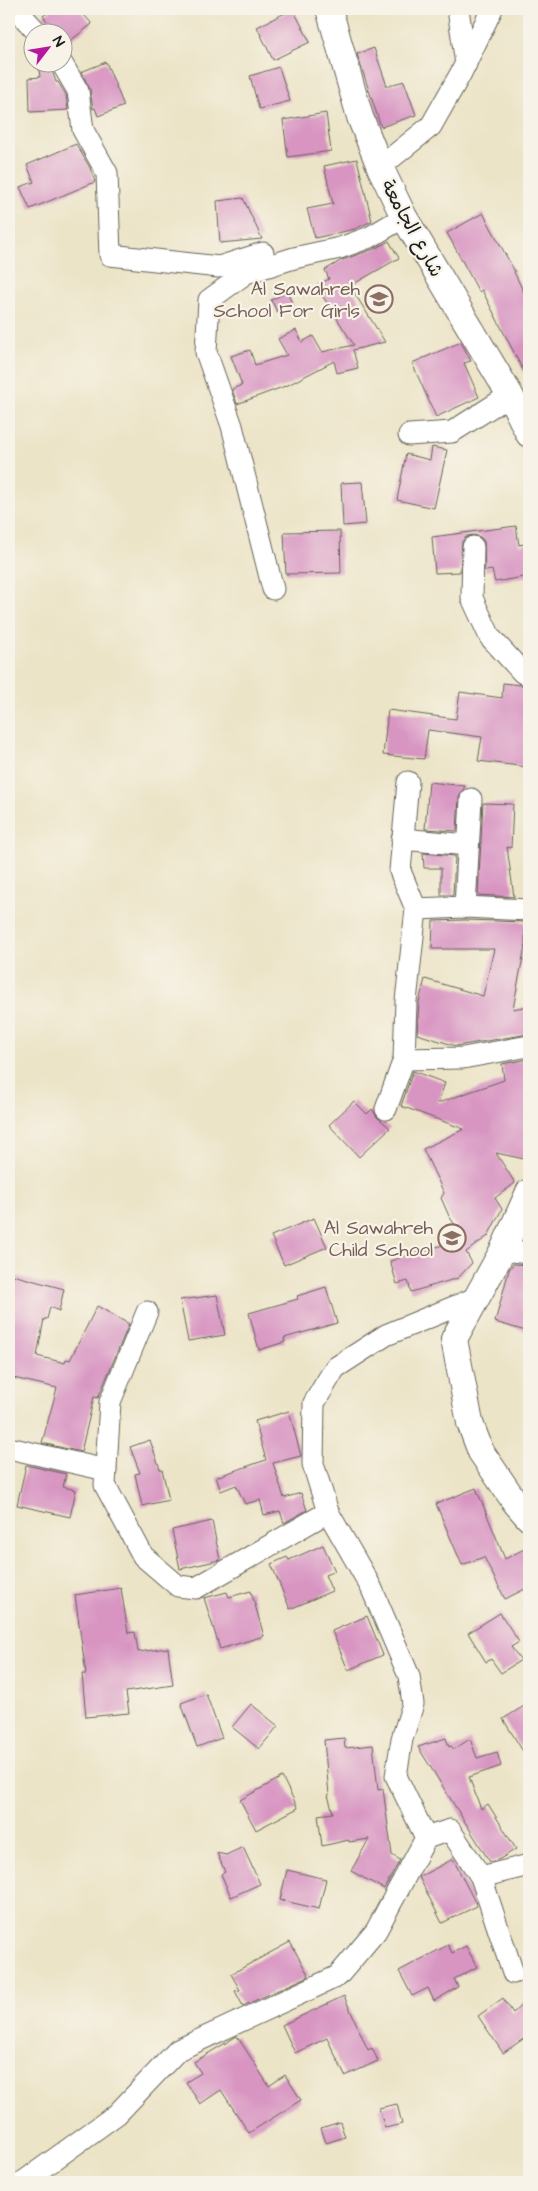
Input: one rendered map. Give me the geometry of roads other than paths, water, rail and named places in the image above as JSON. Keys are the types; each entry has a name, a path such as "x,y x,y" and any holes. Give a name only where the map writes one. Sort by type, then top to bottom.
{"main road":[{"name":"شارع الجامعة","path":"330,9 360,117 380,167 404,217 528,425"},
{"path":"529,1192 503,1250 454,1338 470,1423 481,1452 515,1502 529,1518"}],"street":[{"path":"16,9 28,22"},
{"path":"458,9 466,64"},
{"path":"380,167 431,126 466,64 492,9"},
{"path":"67,72 78,91 83,130 107,173 110,256 219,267 287,245 322,252"},
{"path":"273,589 232,426 206,352 209,300 246,273 294,258 340,248 370,236 404,217"},
{"path":"409,435 452,432 510,396"},
{"path":"473,547 472,598 490,637 523,673 529,674"},
{"path":"386,1109 404,1059 406,1001 416,910 400,871 408,782"},
{"path":"465,907 471,799"},
{"path":"402,839 468,845"},
{"path":"416,910 465,907 529,910"},
{"path":"404,1059 463,1058 529,1046"},
{"path":"503,1250 529,1253"},
{"path":"426,1838 396,1776 402,1739 413,1704 409,1676 371,1587 328,1512 313,1464 314,1403 335,1368 386,1335 478,1296"},
{"path":"147,1312 110,1402 105,1485 143,1556 178,1586 196,1588 328,1512"},
{"path":"9,1448 106,1470"},
{"path":"23,2182 117,2114 178,2050 338,1976 376,1931 426,1838 450,1830 480,1878 514,1973"},
{"path":"480,1878 529,1865"}],"place":[{"name":"Al Sawahreh School For Girls","path":"379,299"},
{"name":"Al Sawahreh Child School","path":"452,1238"}]}
